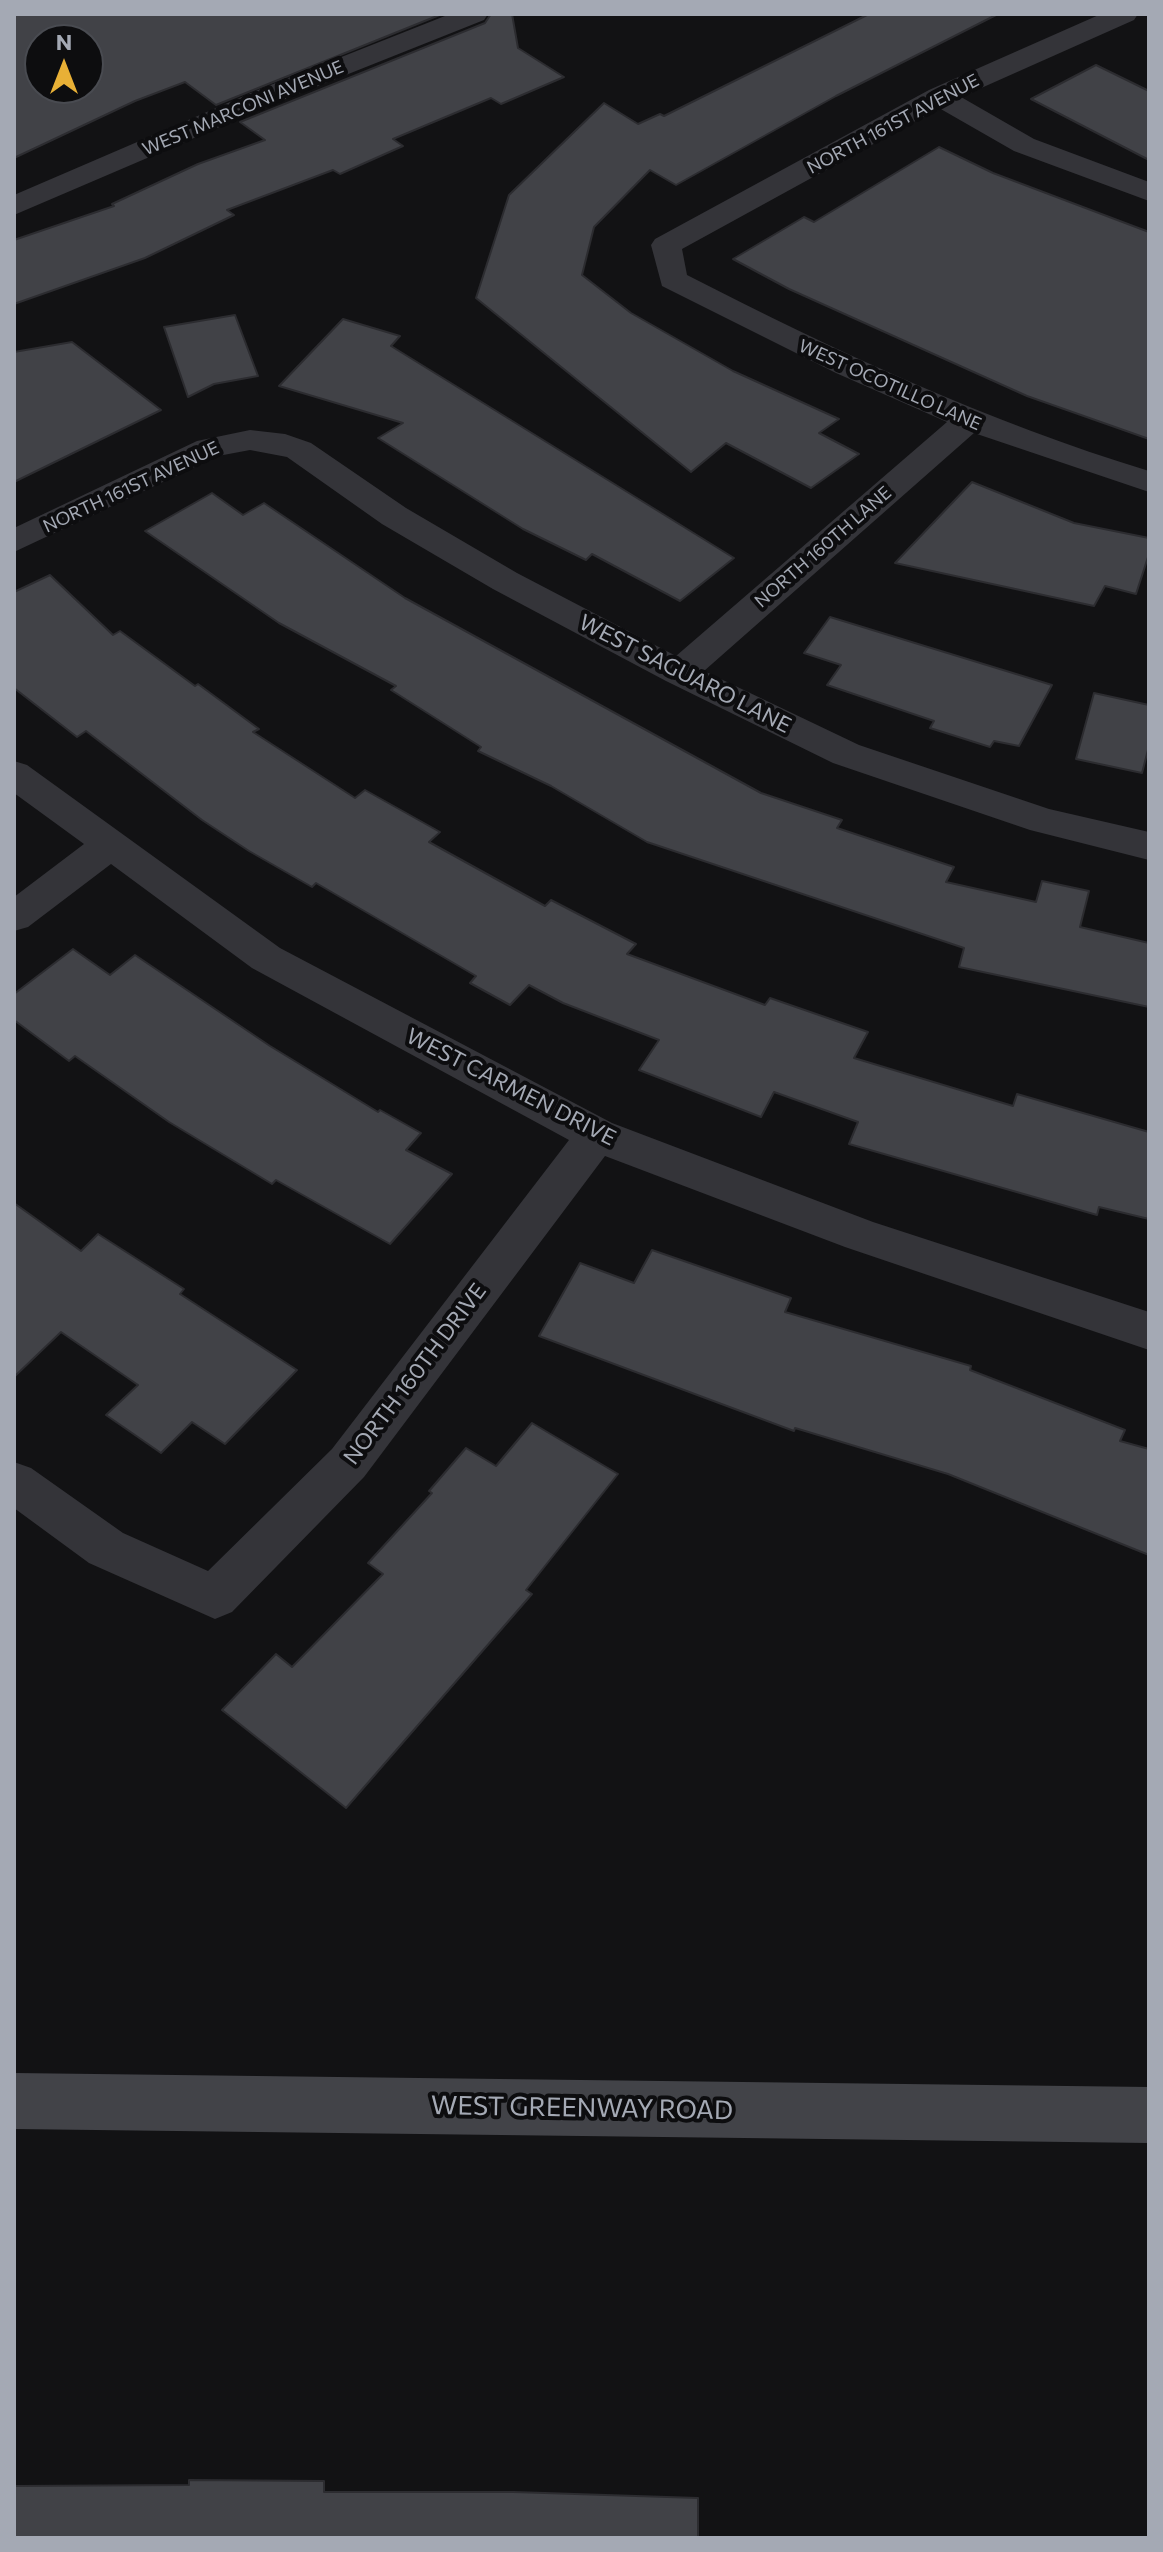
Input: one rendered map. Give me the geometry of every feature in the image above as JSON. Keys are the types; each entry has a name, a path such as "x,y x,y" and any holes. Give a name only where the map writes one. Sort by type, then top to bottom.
{"main road":[{"name":"WEST GREENWAY ROAD","path":"14,2101 1149,2115"}],"street":[{"name":"WEST MARCONI AVENUE","path":"14,206 268,96 474,14"},
{"name":"NORTH 161ST AVENUE","path":"666,245 939,96 1124,14"},
{"path":"939,96 1024,145 1149,192"},
{"name":"WEST OCOTILLO LANE","path":"666,245 673,280 811,352 968,421 1073,460 1149,482"},
{"name":"NORTH 160TH LANE","path":"679,673 968,421"},
{"name":"NORTH 161ST AVENUE","path":"14,541 209,448 250,440"},
{"name":"WEST SAGUARO LANE","path":"250,440 285,444 299,450 429,538 679,673 846,754 1043,821 1149,846"},
{"name":"WEST CARMEN DRIVE","path":"14,774 266,958 597,1135 860,1235 1149,1331"},
{"path":"14,917 111,844"},
{"name":"NORTH 160TH DRIVE","path":"14,1482 106,1548 215,1597 348,1463 597,1135"}],"building":[{"path":"14,14 442,14 216,105 185,82 135,101 14,158"},
{"path":"491,14 512,14 518,48 564,77 501,104 491,98 393,139 403,146 340,174 333,170 227,210 234,215 145,258 14,304 14,240 114,206 112,204 198,164 265,140 240,122 485,23"},
{"path":"869,14 998,14 836,96 676,185 650,170 594,227 582,275 631,313 733,371 839,419 819,433 859,454 811,488 726,443 691,472 476,298 509,195 604,103 638,124 660,114 664,116"},
{"path":"1096,65 1149,91 1149,160 1031,99"},
{"path":"939,147 993,173 1149,232 1149,439 1027,396 789,289 733,259 804,217 814,222"},
{"path":"235,315 258,376 214,384 188,397 164,327"},
{"path":"343,319 400,336 391,346 734,558 680,601 592,554 586,560 523,529 378,438 403,423 279,386"},
{"path":"72,342 161,410 14,482 14,352"},
{"path":"972,482 1074,523 1149,538 1149,554 1136,594 1105,586 1094,606 895,563"},
{"path":"212,493 243,515 264,503 405,598 761,793 842,820 837,828 954,867 946,882 1036,902 1042,881 1089,891 1080,927 1149,943 1149,1007 959,967 964,948 647,842 551,786 478,751 481,747 391,690 396,686 279,623 145,531"},
{"path":"50,575 113,635 120,631 195,686 198,684 259,729 253,732 355,798 365,790 440,832 429,842 545,906 551,900 636,944 627,954 765,1005 770,998 868,1032 854,1058 1013,1106 1017,1094 1149,1132 1149,1219 1099,1207 1097,1215 849,1144 858,1122 774,1092 761,1117 639,1070 659,1040 563,1003 529,985 510,1005 470,983 476,976 316,883 312,887 249,851 202,820 86,731 77,737 14,688 14,592"},
{"path":"830,617 1052,685 1019,746 994,741 990,747 930,728 934,721 827,685 841,665 804,653"},
{"path":"1094,693 1149,705 1149,746 1142,773 1076,759"},
{"path":"73,949 110,975 135,955 270,1046 378,1112 380,1110 421,1133 406,1150 452,1174 390,1244 276,1180 272,1184 169,1122 75,1056 69,1061 14,1020 14,994"},
{"path":"14,1203 81,1251 98,1234 184,1289 180,1294 297,1370 225,1444 192,1422 161,1453 106,1415 138,1385 61,1332 14,1377"},
{"path":"652,1250 791,1298 785,1312 971,1366 970,1370 1125,1430 1120,1441 1149,1449 1149,1555 948,1474 795,1428 794,1431 539,1336 580,1263 634,1283"},
{"path":"532,1423 618,1474 526,1590 532,1594 346,1808 222,1710 276,1654 292,1667 383,1574 368,1563 432,1493 429,1491 466,1448 496,1466"},
{"path":"189,2480 324,2481 324,2492 514,2492 698,2498 698,2538 14,2538 14,2486 189,2485"}]}
